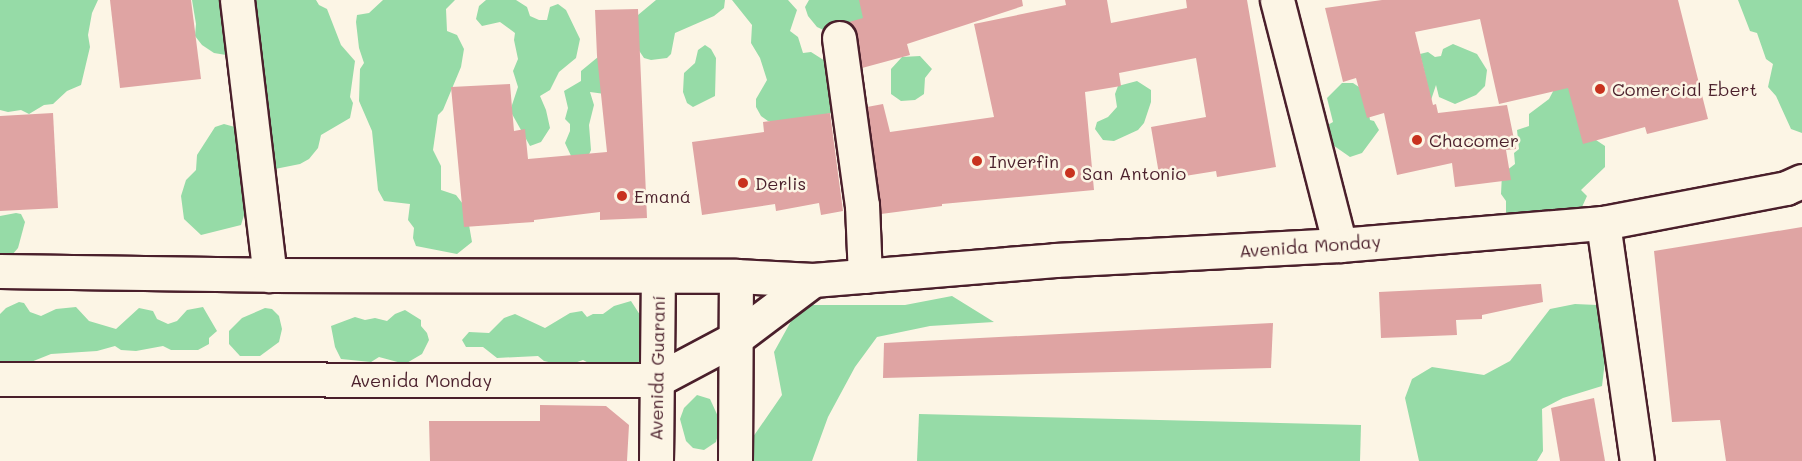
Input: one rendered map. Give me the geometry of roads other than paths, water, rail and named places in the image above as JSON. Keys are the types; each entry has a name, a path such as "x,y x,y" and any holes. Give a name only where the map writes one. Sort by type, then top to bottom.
{"main road":[{"path":"237,0 270,275"},
{"path":"1277,0 1340,245"},
{"path":"839,38 862,205 865,276"},
{"name":"Avenida Monday","path":"0,271 270,275 736,276 813,280 1055,260 1340,245 1604,223 1786,188 1802,181"},
{"path":"1604,223 1637,461"},
{"name":"Avenida Guaraní","path":"656,461 658,276"},
{"path":"735,461 736,276"},
{"name":"Avenida Monday","path":"0,379 657,380 736,338 813,280"}],"place":[{"name":"Comercial Ebert","path":"1600,89"},
{"name":"Chacomer","path":"1417,140"},
{"name":"Inverfin","path":"977,161"},
{"name":"San Antonio","path":"1070,173"},
{"name":"Derlis","path":"743,183"},
{"name":"Emaná","path":"622,196"}]}
